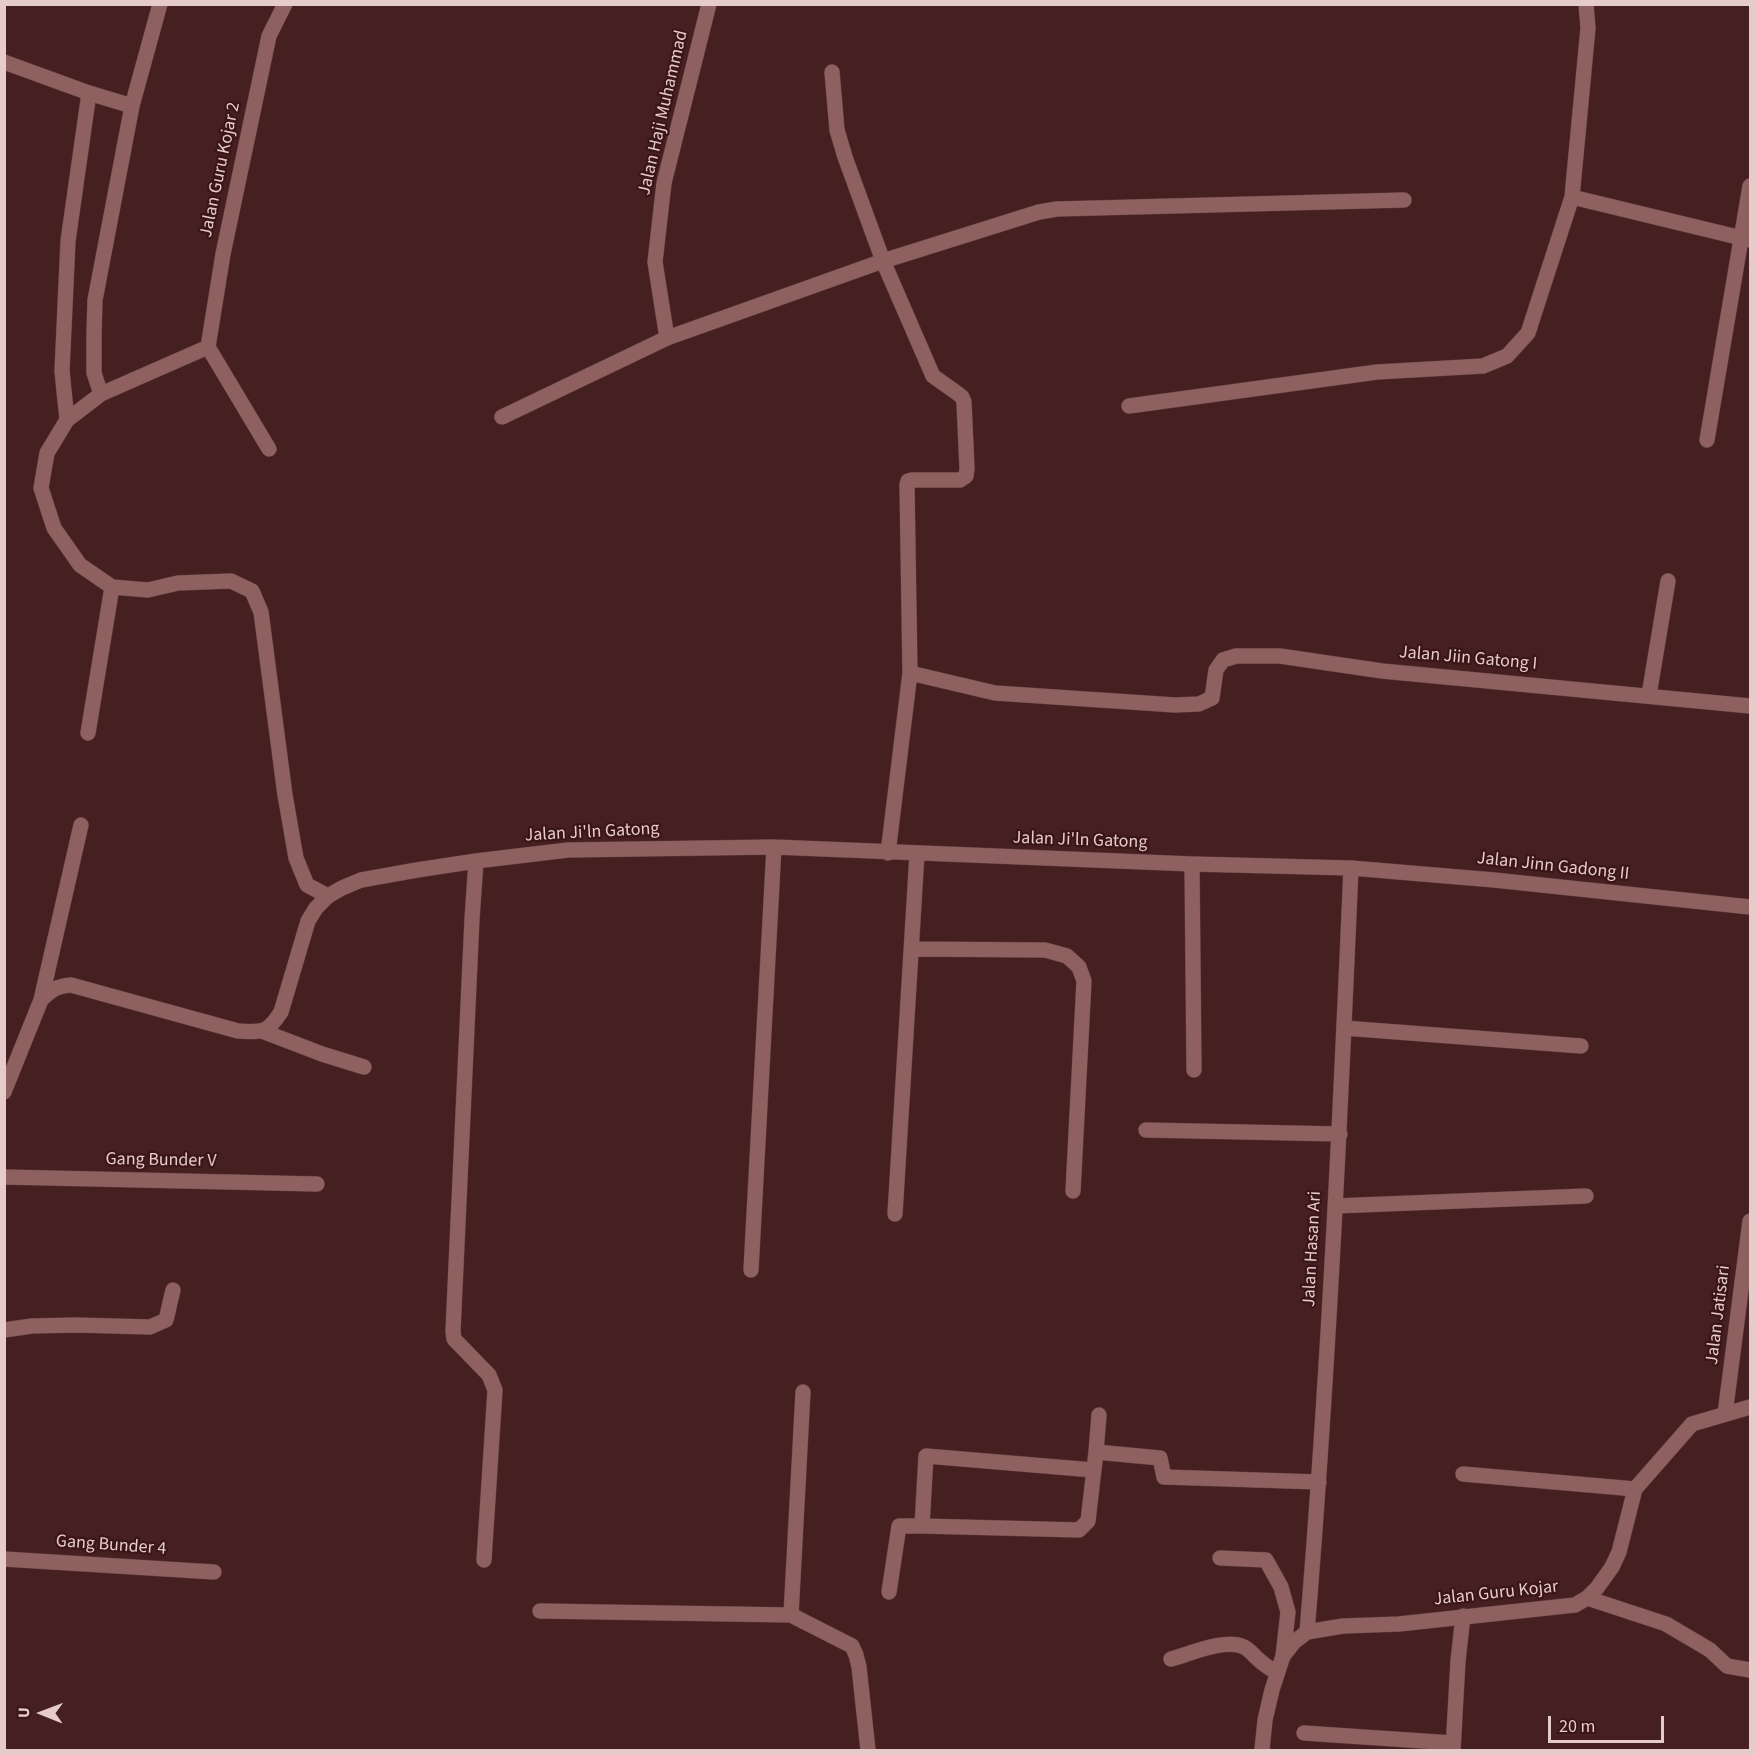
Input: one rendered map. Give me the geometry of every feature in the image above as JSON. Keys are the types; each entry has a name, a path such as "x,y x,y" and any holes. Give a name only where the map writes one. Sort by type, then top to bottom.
{"street":[{"path":"101,394 94,373 95,300 132,106 160,4"},
{"name":"Jalan Guru Kojar 2","path":"208,347 223,254 269,36 285,4"},
{"name":"Jalan Haji Muhammad","path":"667,338 655,262 664,183 709,4"},
{"path":"1129,406 1377,372 1483,366 1507,356 1528,333 1572,197 1588,28 1586,4"},
{"path":"1588,28 1598,4"},
{"path":"4,62 132,106"},
{"path":"832,72 837,130 883,261 933,376 962,397 964,402 966,476 960,480 911,480 907,485 910,673 888,853"},
{"path":"67,420 62,371 68,241 89,93"},
{"path":"1707,440 1746,240 1750,186"},
{"path":"1572,197 1746,240"},
{"path":"502,417 667,338 883,261 1021,217 1057,209 1404,200"},
{"path":"269,449 208,347 101,394 67,420 47,453 41,488 54,528 80,565 112,587 148,590 178,583 231,581 252,591 261,612 285,795 296,858 307,885 328,896"},
{"path":"1649,695 1668,581"},
{"path":"88,733 112,587"},
{"name":"Jalan Jiin Gatong I","path":"910,673 994,693 1175,705 1199,704 1212,698 1216,670 1223,660 1236,656 1280,656 1382,671 1750,706"},
{"path":"4,1092 41,1000 81,825"},
{"path":"751,1270 774,847"},
{"name":"Jalan Ji'ln Gatong","path":"262,1031 273,1026 281,1012 308,921 316,908 328,896 362,880 476,861 568,850 774,847 888,853 1351,868"},
{"path":"895,1214 917,854"},
{"path":"476,861 453,1331 454,1339 489,1375 495,1390 484,1560"},
{"path":"1192,864 1194,1070"},
{"name":"Jalan Jinn Gadong II","path":"1351,868 1494,880 1750,907"},
{"name":"Jalan Hasan Ari","path":"1307,1632 1319,1482 1340,1134 1351,868"},
{"path":"911,949 1045,950 1067,956 1079,967 1084,981 1073,1191"},
{"path":"41,1000 51,990 59,986 71,985 238,1031 262,1031 364,1067"},
{"path":"1344,1028 1581,1046"},
{"path":"1146,1130 1340,1134"},
{"name":"Gang Bunder V","path":"4,1178 317,1184"},
{"path":"1335,1206 1586,1196"},
{"name":"Jalan Jatisari","path":"1725,1414 1750,1221"},
{"path":"4,1330 32,1326 76,1325 150,1327 166,1320 173,1290"},
{"path":"791,1615 803,1392"},
{"path":"1750,1407 1692,1424 1635,1489 1619,1552 1612,1567 1587,1598 1666,1624 1710,1650 1727,1666 1750,1670"},
{"path":"889,1592 899,1526 1079,1530 1088,1521 1099,1415"},
{"path":"1096,1452 1160,1458 1164,1477 1319,1482"},
{"path":"922,1526 926,1456 1093,1470"},
{"path":"1463,1474 1635,1489"},
{"path":"1220,1558 1266,1560 1281,1587 1288,1612 1283,1656 1265,1720 1262,1750"},
{"name":"Gang Bunder 4","path":"4,1559 214,1572"},
{"name":"Jalan Guru Kojar","path":"1307,1632 1343,1626 1399,1624 1575,1605 1587,1598"},
{"path":"540,1611 791,1615 852,1646 859,1667 868,1750"},
{"path":"1304,1733 1453,1747 1463,1616"},
{"path":"1283,1656 1294,1642 1307,1632"},
{"path":"1171,1659 1199,1648 1236,1645 1250,1651 1277,1673"}]}
